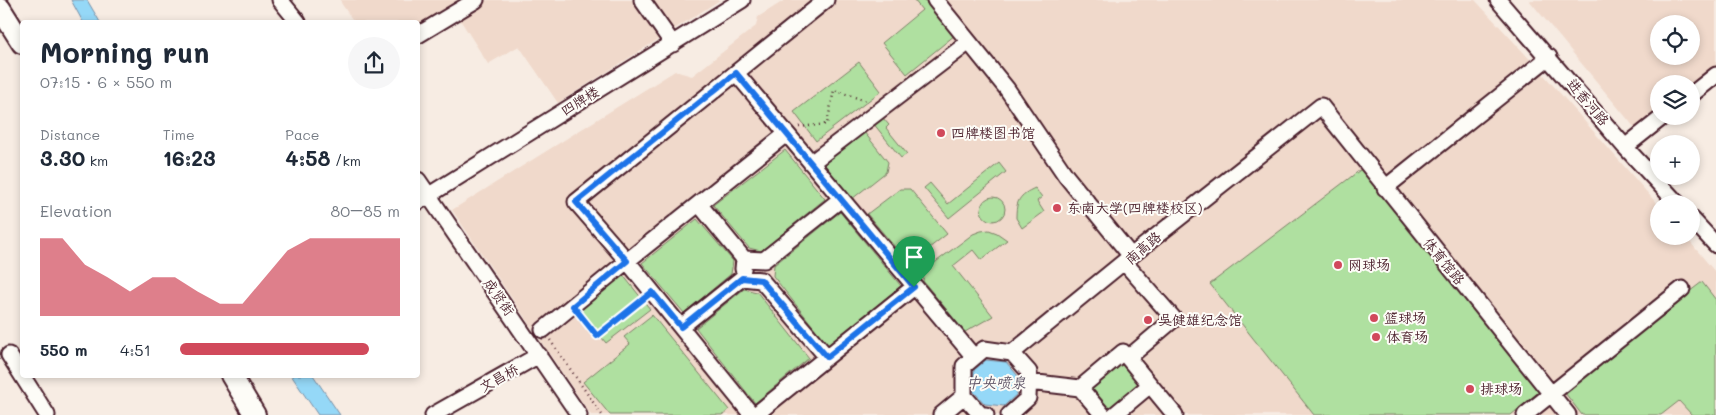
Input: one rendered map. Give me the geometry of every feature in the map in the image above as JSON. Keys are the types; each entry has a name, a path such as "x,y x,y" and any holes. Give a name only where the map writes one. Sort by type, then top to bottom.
{"main road":[{"path":"0,8 20,40"},
{"path":"233,378 255,415"}],"street":[{"path":"280,0 296,20"},
{"path":"420,34 476,0"},
{"path":"642,0 673,44"},
{"name":"四牌楼","path":"423,199 742,0"},
{"path":"826,0 576,202 754,415 914,287"},
{"path":"935,0 1006,89 1066,176 1174,319 1128,358"},
{"name":"进香河路","path":"1498,0 1625,147 1670,195"},
{"path":"811,163 969,42"},
{"path":"1385,188 1549,57"},
{"path":"736,73 974,357"},
{"path":"1700,88 1716,75"},
{"name":"南高路","path":"1012,353 1321,106"},
{"name":"体育馆路","path":"1321,106 1568,415"},
{"path":"1625,147 1653,125"},
{"path":"544,330 699,204 784,131"},
{"name":"成贤街","path":"423,199 539,355 579,415"},
{"path":"744,259 764,260 840,199"},
{"path":"699,204 744,259 742,278"},
{"path":"1700,228 1716,245"},
{"path":"761,280 764,260"},
{"path":"681,327 742,278 761,280 827,357"},
{"path":"1526,415 1682,289"},
{"path":"986,415 980,415 964,396 964,366 984,349 1012,353 1030,372 1028,398 1009,415"},
{"path":"1080,388 1123,352 1175,415"},
{"path":"9,355 20,372"},
{"name":"文昌桥","path":"433,415 539,355"},
{"path":"24,378 47,415"},
{"path":"1029,382 1080,388 1103,415"},
{"path":"1114,415 1150,385"},
{"path":"941,415 964,396"}],"path":[{"path":"784,131 827,124 834,90 884,107"},
{"path":"573,306 597,336 652,292"},
{"path":"544,330 602,415"}],"shaded area":[{"path":"341,0 720,0 558,103 519,46 488,64 459,18 420,43 420,20 353,20 341,3"},
{"name":"东南大学(四牌楼校区)","path":"785,0 1475,0 1537,67 1650,196 1650,245 1693,245 1716,273 1716,415 591,415 452,210 675,71 692,76 756,26 758,17"},
{"path":"1529,0 1716,0 1716,65 1700,77 1700,75 1650,75 1650,117 1635,128"}],"green space":[{"path":"914,0 927,0 955,35 907,74 882,43 922,10"},
{"path":"859,62 881,91 816,141 794,112"},
{"path":"882,117 889,125 886,128 907,154 901,158 873,123"},
{"path":"864,132 888,162 886,172 852,199 822,163"},
{"path":"785,150 825,199 761,251 749,248 713,205"},
{"path":"999,163 1006,172 949,218 924,188 930,183 948,204"},
{"name":"体育场","path":"1364,167 1542,389 1511,415 1314,415 1210,284"},
{"path":"1035,188 1042,197 1037,201 1044,212 1022,228 1016,218 1018,203 1025,193"},
{"path":"900,189 910,189 947,234 915,259 906,260 867,214"},
{"path":"993,197 1001,201 1005,209 1001,217 993,221 985,217 981,209 985,201"},
{"path":"840,212 901,286 828,345 773,276 774,265"},
{"path":"697,219 733,261 731,274 684,313 642,263"},
{"path":"989,230 1007,240 981,260 973,250 953,266 993,316 965,332 923,281 925,270 973,234"},
{"path":"623,275 650,309 606,343 579,310"},
{"path":"1702,282 1716,300 1716,415 1692,415 1679,401 1661,415 1582,415 1562,389"},
{"path":"744,289 757,292 809,358 755,403 696,328"},
{"path":"652,315 729,410 723,415 610,415 583,382 630,344 624,337"},
{"path":"1123,352 1150,385 1114,415 1080,388"}],"water":[{"path":"71,0 87,0 99,20 82,20"},
{"name":"中央喷泉","path":"986,360 1006,362 1018,376 1017,394 1004,406 985,404 973,391 974,370"},
{"path":"293,378 315,378 340,415 318,415"}],"place":[{"name":"四牌楼图书馆","path":"941,133"},
{"name":"东南大学(四牌楼校区)","path":"1057,208"},
{"name":"网球场","path":"1338,265"},
{"name":"篮球场","path":"1374,318"},
{"name":"吴健雄纪念馆","path":"1148,320"},
{"name":"体育场","path":"1376,337"},
{"name":"排球场","path":"1470,389"}],"route":[{"path":"736,73 914,287 827,357 761,280 742,278 681,327 652,292 597,336 573,306 627,261 576,202 736,73"}]}
